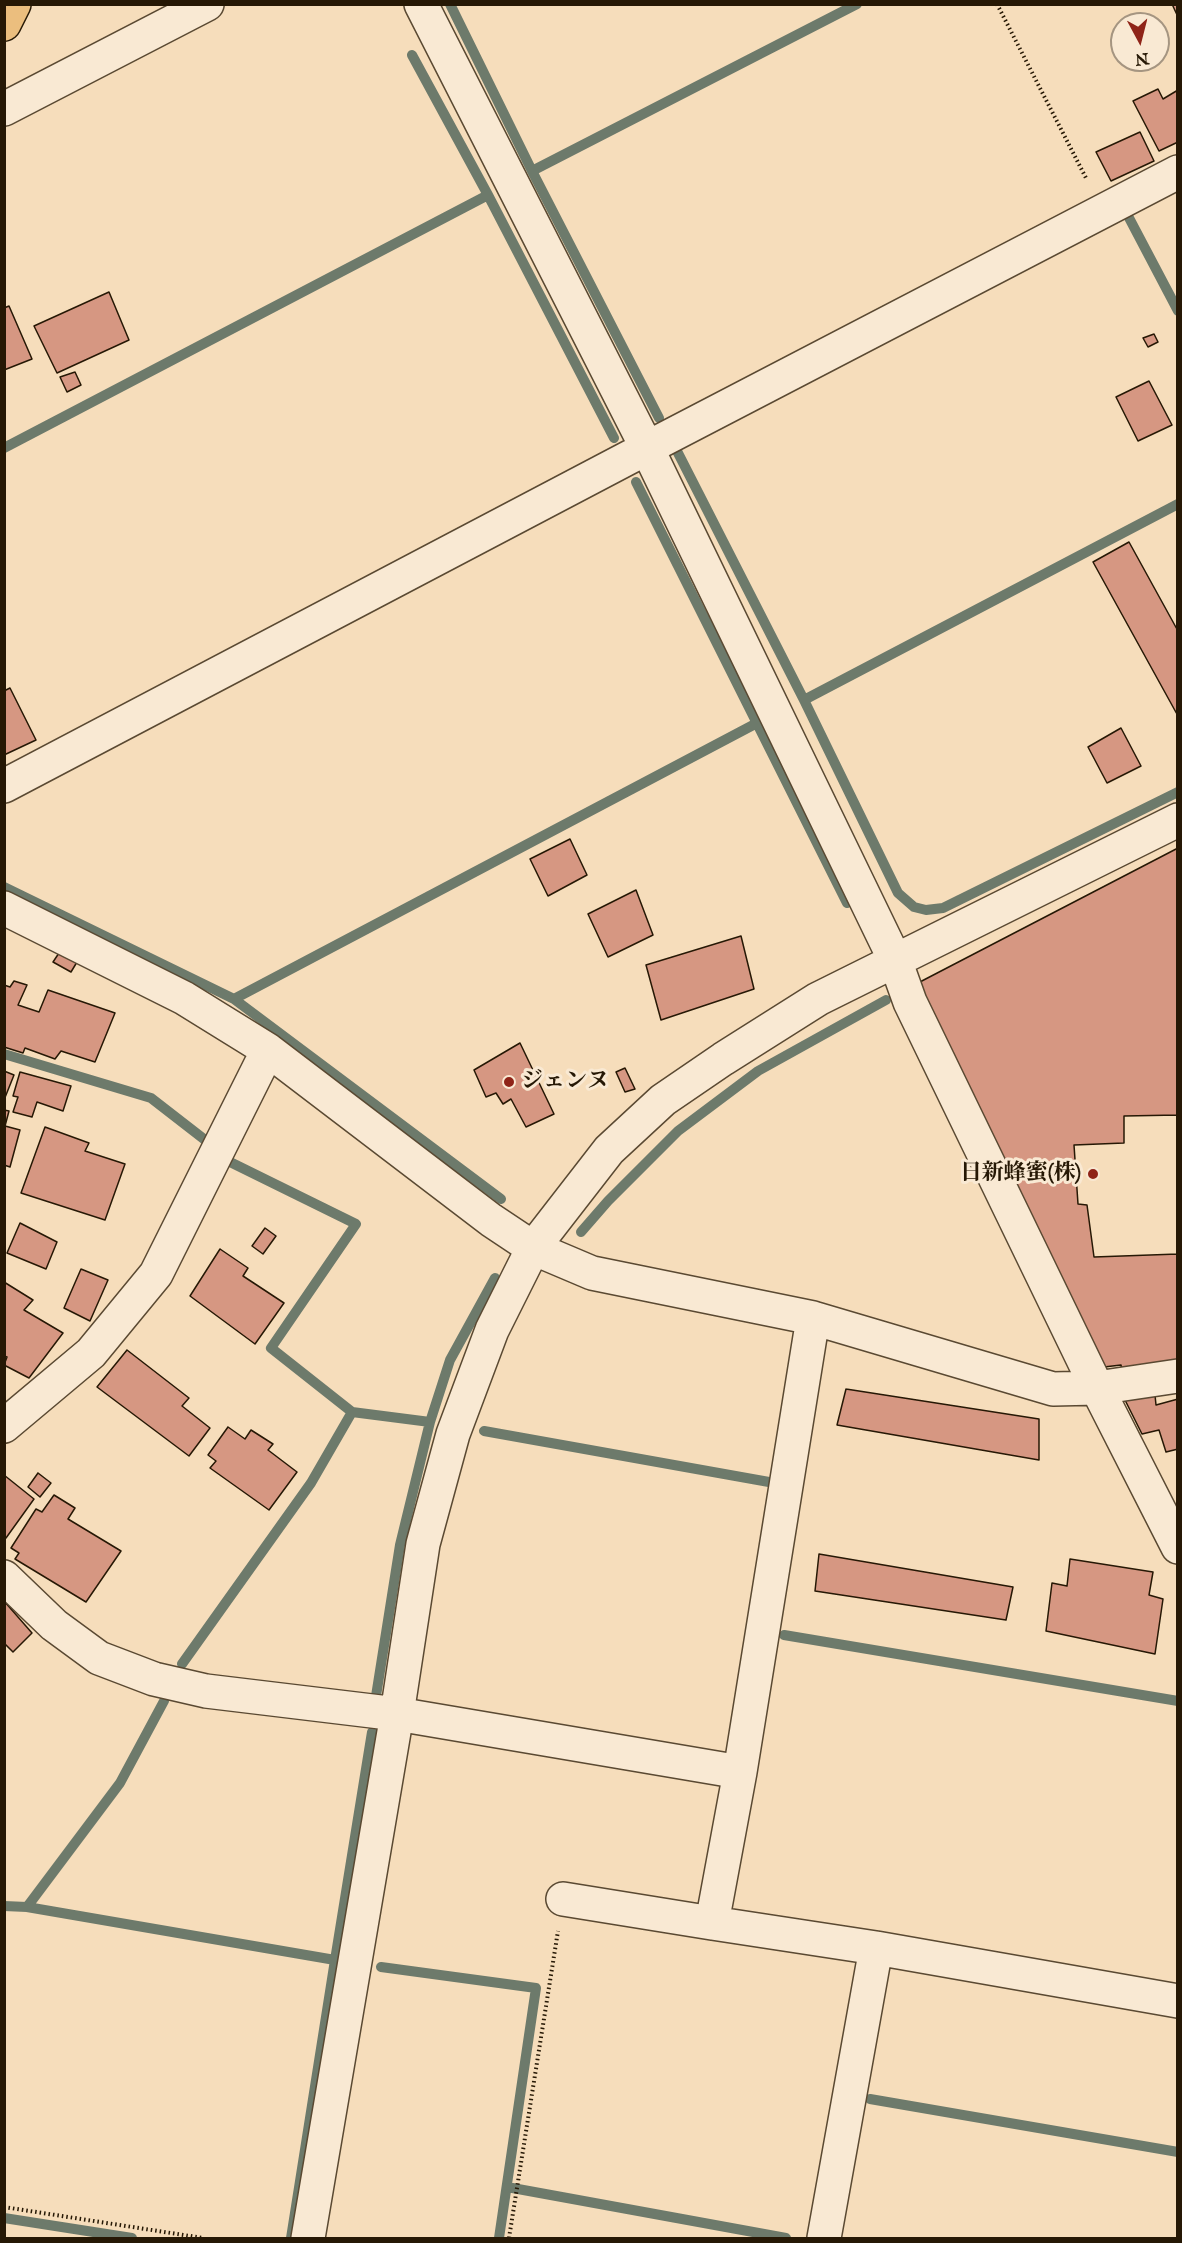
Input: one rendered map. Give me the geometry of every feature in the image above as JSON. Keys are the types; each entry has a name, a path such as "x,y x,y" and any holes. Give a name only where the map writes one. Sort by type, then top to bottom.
{"main road":[{"path":"4,24 14,4"}],"street":[{"path":"4,109 207,4"},
{"path":"421,4 647,448 895,960 910,1002 1097,1388 1178,1547"},
{"path":"4,786 1178,172"},
{"path":"308,2238 397,1714 423,1544 453,1434 492,1330 533,1248 609,1150 663,1100 723,1059 818,999 1178,820"},
{"path":"4,908 184,998 267,1050 491,1220 533,1248 592,1274 813,1318 1053,1389 1097,1388 1178,1376"},
{"path":"9,1412 90,1353 156,1274 267,1050"},
{"path":"712,1923 740,1772 813,1318"},
{"path":"4,1577 54,1625 99,1658 154,1679 206,1691 397,1714 740,1772"},
{"path":"563,1899 876,1948 1178,2001"},
{"path":"824,2238 876,1948"}],"path":[{"path":"997,4 1102,210"},
{"path":"509,2238 563,1899"},
{"path":"4,2207 203,2238"}],"building":[{"path":"1172,4 1178,4 1178,17"},
{"path":"1158,89 1163,99 1178,90 1178,142 1159,151 1133,101"},
{"path":"1140,132 1154,161 1111,181 1096,152"},
{"path":"109,292 129,340 57,373 34,326"},
{"path":"9,306 32,359 4,370 4,308"},
{"path":"1154,334 1158,342 1148,347 1143,338"},
{"path":"75,372 81,385 67,392 60,377"},
{"path":"1149,381 1172,425 1138,441 1116,397"},
{"path":"1129,542 1178,631 1178,716 1093,562"},
{"path":"10,688 36,740 4,755 4,691"},
{"path":"1121,728 1141,766 1107,783 1088,747"},
{"path":"570,839 587,875 548,896 530,859"},
{"name":"日新蜂蜜(株)","path":"1178,848 1178,1365 1123,1375 1121,1365 1104,1367 916,984"},
{"path":"636,890 653,935 608,957 588,914"},
{"path":"741,936 754,989 661,1020 646,965"},
{"path":"59,953 77,962 71,972 53,962"},
{"path":"14,981 27,985 18,1005 39,1012 48,990 115,1013 95,1062 61,1051 55,1059 25,1048 23,1053 4,1047 4,985 10,987"},
{"name":"ジェンヌ","path":"520,1043 554,1114 526,1127 511,1099 503,1104 496,1093 486,1097 474,1070"},
{"path":"625,1068 635,1089 625,1092 616,1072"},
{"path":"4,1071 14,1075 4,1100"},
{"path":"20,1072 71,1086 63,1111 37,1102 32,1117 13,1112 18,1097 13,1096"},
{"path":"4,1110 9,1111 5,1126 20,1130 10,1167 4,1165"},
{"path":"1178,1115 1178,1254 1094,1257 1087,1205 1078,1204 1074,1145 1124,1143 1124,1116"},
{"path":"45,1127 89,1143 85,1151 125,1164 105,1220 21,1193"},
{"path":"20,1223 57,1242 46,1269 7,1253"},
{"path":"265,1228 276,1236 263,1254 252,1246"},
{"path":"220,1249 248,1268 243,1276 284,1303 255,1344 190,1296"},
{"path":"81,1269 108,1280 90,1321 64,1308"},
{"path":"4,1282 33,1300 24,1310 63,1333 29,1378 4,1365 7,1357 4,1356"},
{"path":"127,1350 189,1398 182,1406 210,1428 189,1456 97,1387"},
{"path":"846,1389 1039,1419 1039,1460 837,1425"},
{"path":"1155,1395 1156,1405 1178,1399 1178,1449 1166,1452 1159,1430 1142,1434 1124,1398"},
{"path":"228,1427 245,1439 251,1430 273,1444 268,1450 297,1472 269,1510 210,1468 216,1461 208,1455"},
{"path":"38,1473 51,1483 40,1497 28,1487"},
{"path":"4,1475 34,1499 6,1538 4,1536"},
{"path":"54,1495 75,1508 68,1519 121,1551 86,1602 15,1559 19,1553 11,1548 36,1509 42,1512"},
{"path":"819,1554 1013,1587 1006,1620 815,1591"},
{"path":"1070,1559 1153,1572 1149,1595 1163,1599 1155,1654 1046,1631 1052,1583 1067,1586"},
{"path":"4,1601 32,1633 13,1652 4,1643"}],"waterway":[{"path":"450,4 532,171 659,418"},
{"path":"532,171 857,4"},
{"path":"412,55 488,195 614,438"},
{"path":"4,448 488,195"},
{"path":"1127,214 1178,311"},
{"path":"677,451 804,700 898,893 914,907 926,910 943,908 1178,792"},
{"path":"636,482 847,903"},
{"path":"804,700 1178,504"},
{"path":"234,999 757,723"},
{"path":"4,887 234,999 501,1199"},
{"path":"581,1232 608,1201 678,1131 758,1071 886,1000"},
{"path":"4,1054 151,1098 209,1143"},
{"path":"182,1664 311,1483 352,1412 271,1348 356,1224 228,1161"},
{"path":"352,1412 430,1422 450,1360 495,1278"},
{"path":"376,1696 400,1545 430,1422"},
{"path":"484,1431 769,1482"},
{"path":"784,1635 1178,1701"},
{"path":"4,1906 27,1907 120,1783 164,1701"},
{"path":"335,1960 372,1732"},
{"path":"27,1907 335,1960 291,2238"},
{"path":"381,1967 536,1988 499,2238"},
{"path":"870,2099 1178,2152"},
{"path":"507,2187 786,2238"},
{"path":"4,2218 132,2238"}],"place":[{"name":"ジェンヌ","path":"509,1082"},
{"name":"日新蜂蜜(株)","path":"1093,1174"}]}
